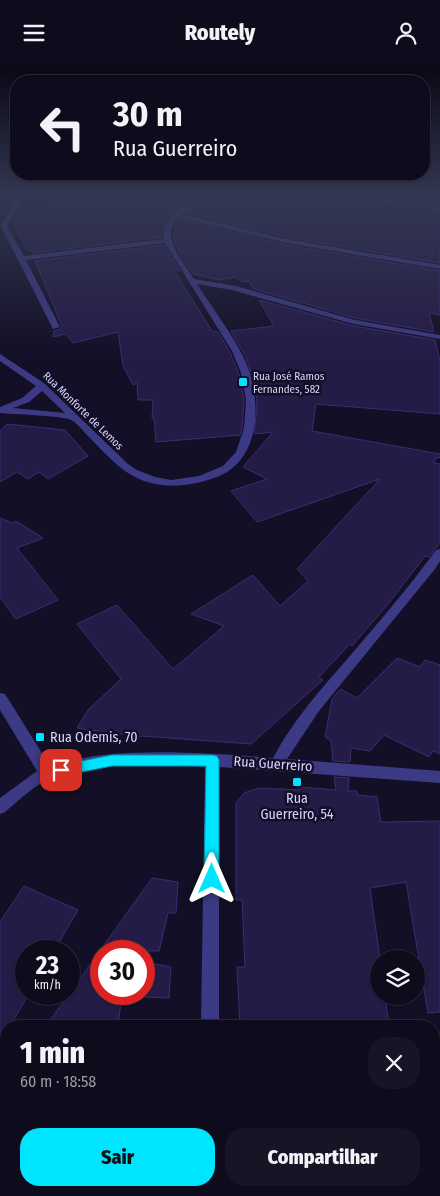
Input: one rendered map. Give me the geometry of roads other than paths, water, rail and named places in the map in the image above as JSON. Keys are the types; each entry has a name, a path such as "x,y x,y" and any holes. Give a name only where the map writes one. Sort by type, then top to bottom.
{"street":[{"path":"17,250 56,327"},
{"path":"22,257 87,250"},
{"name":"Rua Monforte de Lemos","path":"0,357 41,385 124,466 138,476 155,483 177,484 217,474 233,463 244,445 250,418 250,390 241,360 172,250"},
{"path":"338,250 440,267"},
{"path":"191,281 234,288 354,322 440,337"},
{"path":"0,410 19,404 32,397 41,385"},
{"path":"0,410 73,417"},
{"path":"277,764 287,744 319,700 359,654 440,553"},
{"path":"0,698 47,774"},
{"name":"Rua Guerreiro","path":"0,807 47,774 112,760 212,760 440,777"},
{"path":"210,1020 212,760"}],"place":[{"name":"Rua José Ramos Fernandes, 582","path":"243,382"},
{"name":"Rua Odemis, 70","path":"40,737"},
{"name":"Rua Guerreiro, 54","path":"297,782"}]}
